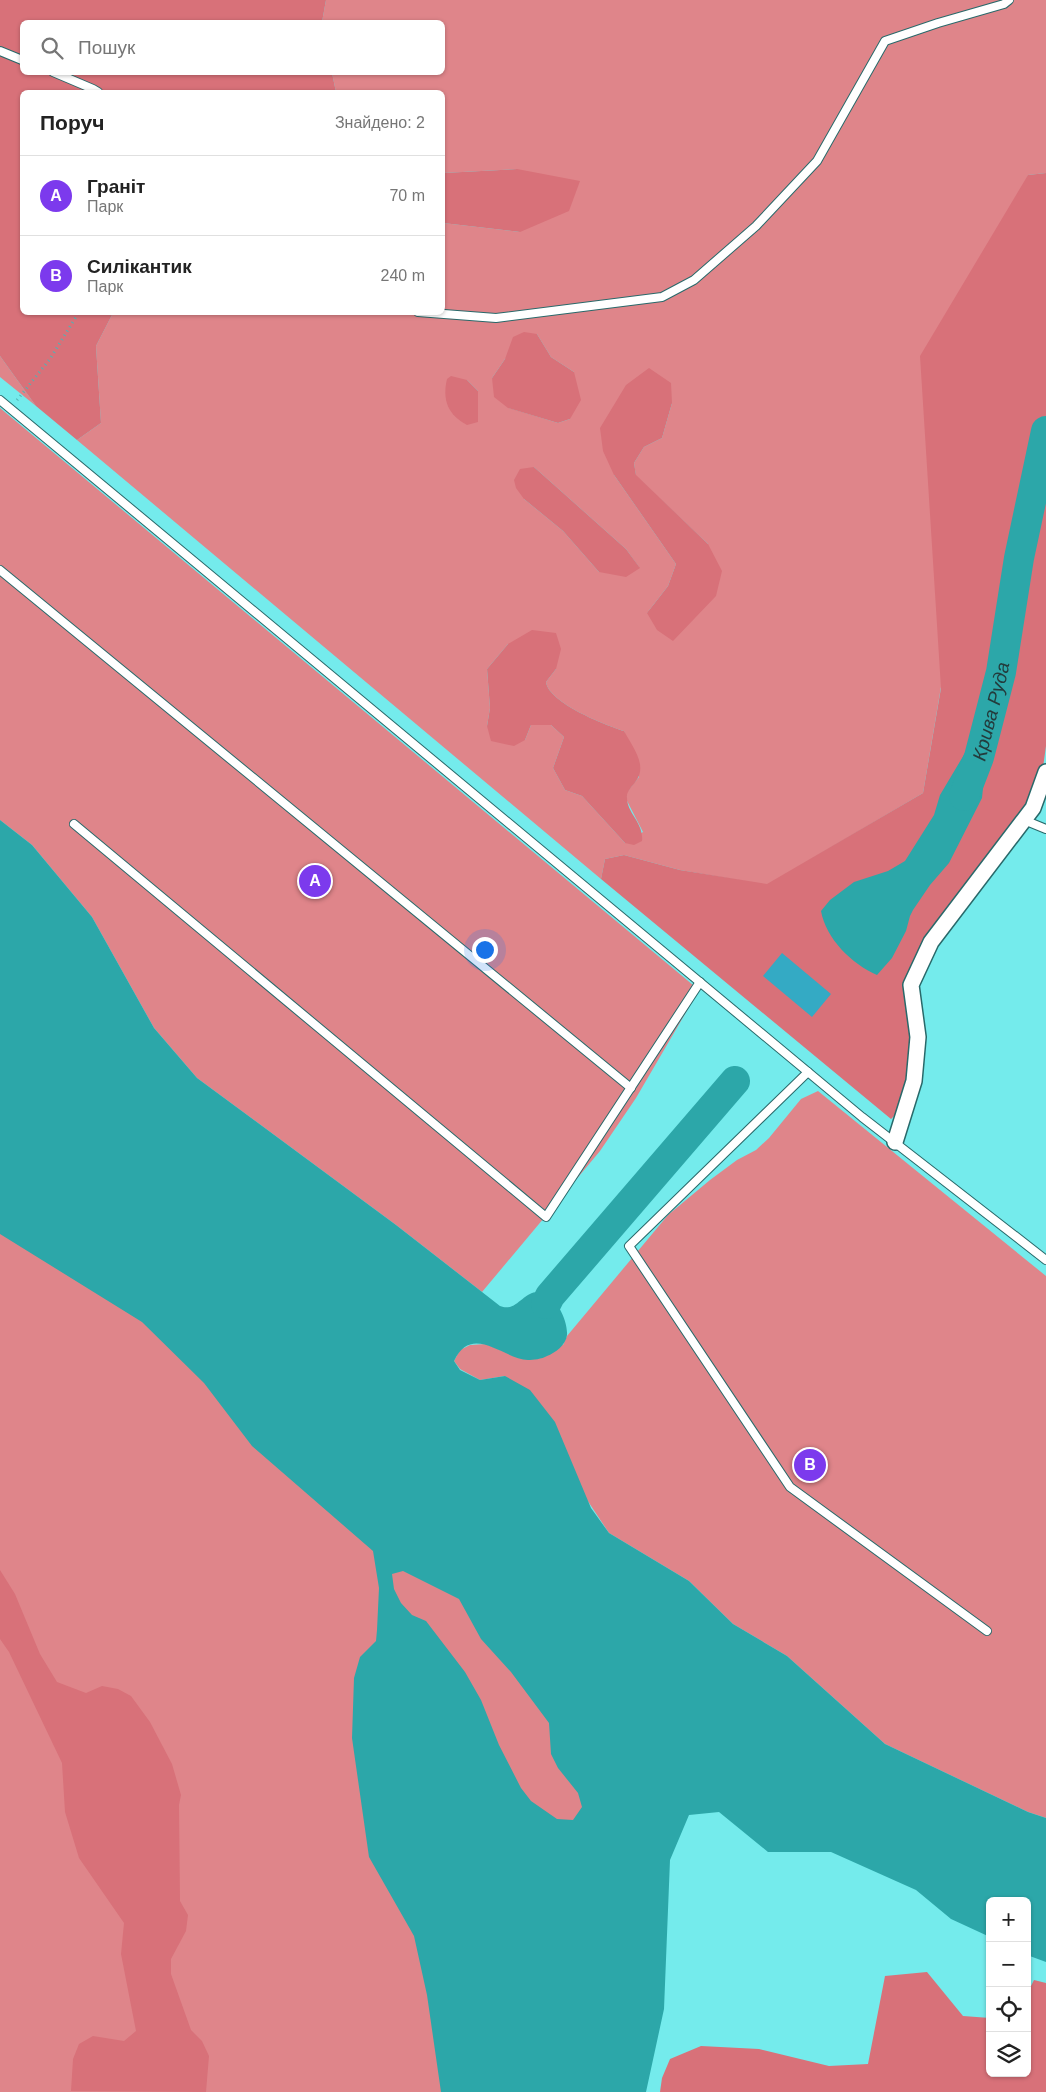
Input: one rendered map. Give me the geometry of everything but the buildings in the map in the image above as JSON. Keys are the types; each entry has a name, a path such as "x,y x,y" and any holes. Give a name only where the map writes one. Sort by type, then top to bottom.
{"street":[{"path":"895,1142 914,1080 918,1037 912,985 931,942 1033,808 1046,772"}],"lane":[{"path":"442,315 496,318 662,297 694,280 749,232 816,161 885,41 1004,4 1009,0"},
{"path":"0,51 20,59"},
{"path":"61,75 96,90"},
{"path":"0,400 862,1117 1046,1260"},
{"path":"0,570 631,1088"},
{"path":"1024,820 1046,829"},
{"path":"74,824 546,1217 700,982"},
{"path":"808,1072 630,1246 790,1487 987,1631"}],"path":[{"path":"10,409 50,359 78,315"}],"shaded area":[{"path":"0,0 326,0 322,20 20,20 20,75 332,75 336,90 20,90 20,315 112,315 96,346 101,423 77,440 36,406 0,356"},
{"path":"326,0 1046,0 1046,173 1028,175 923,793 767,885 680,870 624,855 605,859 601,879 77,440 101,423 96,346 112,315 445,315 445,223 520,232 517,169 445,173 445,90 336,90 332,75 445,75 445,20 322,20","holes":["537,334 551,357 574,372 570,419 558,423 509,408 492,378 505,359","467,380 478,391 478,422","672,403 662,438 644,447 634,463 636,476 708,544 647,613 668,586 676,564 614,475","534,467 626,549 639,567 599,572 563,531 524,499","508,644 556,669 546,682 549,690 557,698 579,712 624,731 639,777 627,792 626,799 643,832 625,843 582,796 565,790 553,768 564,737 551,725 531,725 525,740 487,726 490,708 487,669"]},
{"path":"517,169 580,181 569,211 520,232 445,223 445,173"},
{"path":"1046,173 1046,746 1039,796 931,947 919,983 911,1071 904,1106 891,1119 601,879 605,859 624,855 680,870 767,884 923,793 941,688 920,356 1028,175"},
{"path":"524,332 537,334 551,357 574,372 581,400 570,419 558,423 508,408 494,397 492,378 505,359 513,337"},
{"path":"0,356 36,406 0,377"},
{"path":"649,368 671,383 672,403 662,438 644,447 634,463 636,475 708,544 722,571 716,596 673,641 657,630 647,613 668,586 676,564 614,475 603,451 600,428 626,385"},
{"path":"451,376 467,380 478,391 478,422 467,425 451,412 445,394 447,379"},
{"path":"0,408 699,990 636,1098 600,1151 482,1292 396,1225 197,1078 154,1028 92,917 32,845 0,820"},
{"path":"534,467 626,549 640,568 626,577 599,572 563,531 524,499 516,488 514,480 520,469"},
{"path":"532,630 556,633 561,649 556,669 546,682 549,690 557,698 579,712 624,731 638,756 640,762 639,775 627,795 630,809 641,829 642,835 642,841 634,845 625,843 582,796 565,790 553,768 564,737 551,725 531,725 525,740 514,746 491,741 487,726 490,708 487,669 508,644"},
{"path":"818,1091 1046,1276 1046,1818 1028,1812 885,1744 787,1656 733,1624 689,1581 609,1533 505,1376 480,1380 460,1369 454,1361 460,1350 470,1345 486,1344 505,1352 563,1345 567,1336 668,1215 737,1160 756,1150 769,1138 801,1099"},
{"path":"0,1125 585,1548 587,2092 0,2092"},
{"path":"0,1570 15,1594 40,1654 57,1682 86,1693 102,1686 118,1689 131,1696 150,1722 172,1764 181,1795 179,1805 180,1901 188,1915 186,1931 171,1959 171,1974 191,2030 202,2041 209,2056 206,2092 71,2091 73,2059 79,2044 93,2036 124,2041 136,2031 121,1954 124,1923 79,1858 65,1812 62,1763 9,1652 0,1639"},
{"path":"927,1972 963,2016 986,2018 986,2077 1031,2077 1031,1986 1034,1980 1046,1983 1046,2092 660,2092 662,2078 670,2059 701,2046 759,2049 829,2066 868,2064 885,1976"}],"water":[{"path":"972,752 979,757 985,768 982,798 949,863 930,885 913,910 906,931 892,958 877,975 858,964 834,941 828,931 821,911 830,900 854,882 888,871 905,861 934,815 940,795 965,753"},
{"path":"0,820 32,845 92,917 154,1028 197,1078 396,1225 500,1306 506,1307 516,1304 534,1292 546,1294 556,1303 563,1316 567,1335 560,1348 553,1353 543,1358 528,1360 479,1344 470,1345 461,1350 454,1361 460,1370 480,1380 505,1376 530,1390 555,1422 591,1508 609,1533 689,1581 733,1624 787,1656 885,1744 1028,1812 1046,1818 1046,1962 1031,1956 1031,1897 986,1897 986,1935 951,1919 916,1890 831,1852 768,1852 719,1812 689,1815 670,1860 664,2009 646,2092 441,2092 427,1995 414,1936 369,1857 352,1738 354,1678 360,1657 376,1641 379,1588 373,1551 252,1446 204,1383 142,1322 0,1234","holes":["403,1571 459,1599 481,1639 511,1672 549,1723 551,1754 558,1768 578,1793 582,1807 573,1820 557,1819 531,1801 521,1788 499,1745 481,1700 465,1672 426,1621 412,1615 401,1603 394,1589 392,1574"]}],"waterway":[{"name":"Крива Руда","path":"964,796 979,757 1001,672 1019,558 1046,431"},
{"path":"546,1304 550,1296 735,1081"}],"place":[{"name":"Граніт","path":"315,881"},
{"name":"Силікантик","path":"810,1465"}]}
